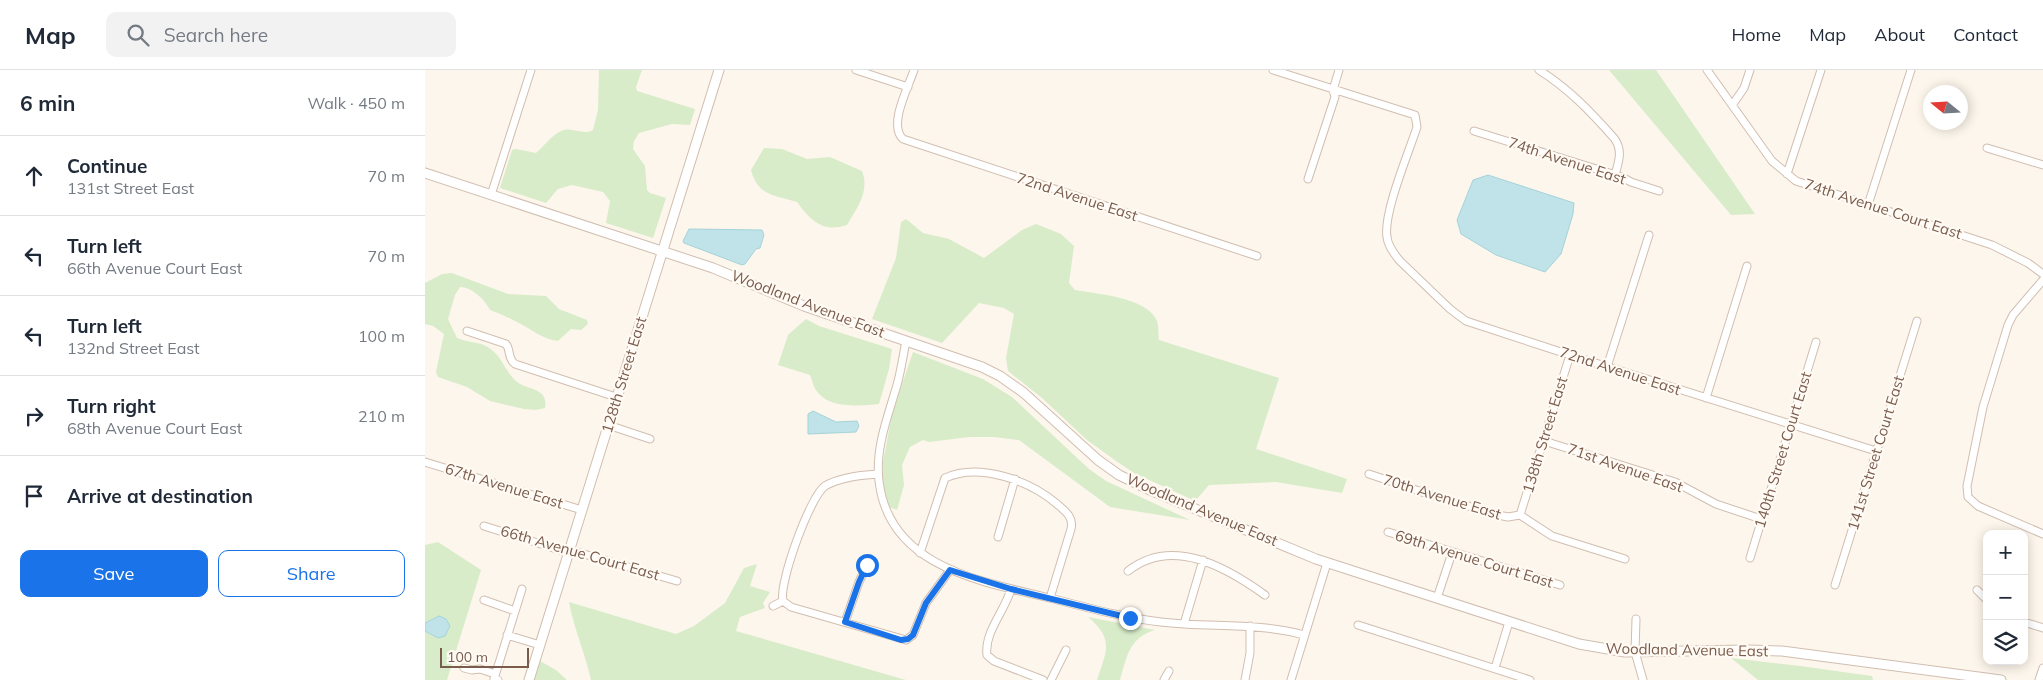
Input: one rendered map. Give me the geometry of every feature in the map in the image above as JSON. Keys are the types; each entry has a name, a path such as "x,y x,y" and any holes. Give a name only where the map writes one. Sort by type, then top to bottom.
{"street":[{"path":"491,195 531,70"},
{"name":"128th Street East","path":"529,680 719,70"},
{"path":"855,70 908,87 913,70"},
{"path":"1273,70 1333,90"},
{"path":"1308,178 1335,96 1333,90 1339,70"},
{"path":"1539,70 1573,93 1614,138 1620,152 1615,175"},
{"name":"74th Avenue Court East","path":"1707,70 1772,161 1787,174 1803,184 1992,245 2023,260 2043,274"},
{"path":"1733,104 1744,88 1750,70"},
{"path":"1787,174 1821,70"},
{"path":"1868,205 1911,70"},
{"name":"72nd Avenue East","path":"908,87 897,120 898,135 903,139 1257,256"},
{"name":"72nd Avenue East","path":"1333,90 1409,113 1417,118 1417,127 1388,217 1387,235 1391,248 1400,261 1435,296 1466,321 1570,356 1875,451"},
{"name":"74th Avenue East","path":"1474,131 1615,175 1659,192"},
{"path":"1987,148 2043,165"},
{"name":"Woodland Avenue East","path":"426,176 491,195 735,276 804,306 974,364 1000,376 1035,402 1088,452 1119,475 1152,491 1327,563 1509,622 1593,648 1609,651 1782,651 2001,680"},
{"path":"1607,367 1649,235"},
{"path":"1706,398 1747,266"},
{"path":"2043,280 2013,315 2008,325 1983,407 1967,482 1968,497 1977,506 2043,534"},
{"name":"141st Street Court East","path":"1835,586 1875,451 1917,320"},
{"path":"467,331 506,344 509,348 510,360 515,364 616,397"},
{"path":"906,341 901,368 883,433 878,474 883,500 895,525 906,540 920,553 950,570 1011,589 1130,618 1184,624 1275,628 1304,635"},
{"name":"140th Street Court East","path":"1749,558 1816,342"},
{"name":"138th Street East","path":"1520,515 1570,356"},
{"path":"609,425 650,439"},
{"name":"71st Avenue East","path":"1544,441 1669,480 1717,504 1761,519"},
{"name":"67th Avenue East","path":"425,462 582,510"},
{"path":"920,553 946,476 981,473 998,474 1015,479 1048,497 1071,517 1073,524 1050,598"},
{"path":"878,474 849,478 823,488 815,498 802,527 783,586 783,601 791,607 901,640 910,638 926,603 950,570"},
{"name":"70th Avenue East","path":"1369,474 1498,515 1508,517 1520,515 1553,536 1625,559"},
{"path":"998,537 1015,479"},
{"name":"66th Avenue Court East","path":"484,526 567,552 570,550 677,581"},
{"name":"69th Avenue Court East","path":"1388,532 1560,585"},
{"path":"1437,598 1452,552"},
{"path":"1128,571 1146,559 1161,556 1188,557 1203,560 1228,570 1265,595"},
{"path":"1184,624 1203,560"},
{"path":"1291,680 1327,563"},
{"path":"845,622 867,565"},
{"path":"464,668 472,670 479,668 496,677 522,589"},
{"path":"1011,589 1005,607 989,636 987,655 994,661 1043,680"},
{"path":"1977,590 1983,596"},
{"path":"484,600 515,611"},
{"path":"773,606 783,601"},
{"path":"1636,619 1635,652 1643,680"},
{"path":"1495,668 1509,622"},
{"path":"2028,623 2043,628"},
{"path":"1359,625 1530,680"},
{"path":"1245,680 1250,653 1250,626"},
{"path":"507,635 540,645"},
{"path":"1051,680 1065,650"},
{"path":"2039,680 2043,668"},
{"path":"1163,680 1169,671"}],"green space":[{"path":"599,70 642,70 636,87 637,91 695,109 690,125 672,124 639,133 634,141 633,149 645,166 647,190 650,193 666,198 653,238 606,223 610,201 603,192 572,185 558,189 546,203 500,188 512,150 536,153 561,131 589,132 593,130 598,110"},
{"path":"1609,70 1656,70 1755,214 1731,215"},
{"path":"764,148 782,149 807,159 830,157 862,171 864,178 863,192 858,206 847,225 831,227 818,224 807,215 797,202 774,196 763,190 754,179 751,170"},
{"path":"906,219 923,233 949,239 984,258 1022,230 1036,224 1061,234 1074,246 1069,283 1075,290 1121,298 1143,307 1152,313 1157,321 1159,340 1279,378 1256,449 1347,479 1342,493 1276,482 1209,485 1195,501 1134,473 1116,461 1087,440 1042,398 1008,371 1006,358 1014,314 1004,308 979,303 942,343 872,319 896,258 901,222"},
{"path":"452,273 508,294 546,296 559,309 587,320 588,324 581,330 571,329 558,341 552,340 490,310 481,298 469,289 460,287 455,295 448,319 457,338 489,348 496,354 517,382 541,393 544,397 545,408 536,410 524,409 490,401 467,387 438,377 436,372 444,334 433,326 425,324 425,283 442,274"},
{"path":"806,319 819,326 892,349 889,369 879,404 845,405 828,400 816,390 810,375 778,365 788,335"},
{"path":"913,352 983,379 1012,397 1089,469 1106,481 1190,520 1110,507 1019,440 994,437 969,437 929,442 923,440 910,447 902,465 904,485 897,510 889,507 882,482 883,462 892,414"},
{"path":"438,542 481,570 447,680 425,680 425,631 438,638 449,630 449,626 443,617 436,617 425,623 425,545"},
{"path":"757,564 750,586 770,592 763,603 765,608 740,617 736,631 906,680 591,680 569,602 676,634 694,626 725,603 744,568"},
{"path":"1088,617 1155,630 1146,633 1134,643 1127,656 1120,680 1097,680 1105,653 1105,639 1102,632"},
{"path":"1731,658 1872,676 1873,680 1758,680"},
{"path":"540,661 556,670 567,680 534,680"}],"water":[{"path":"1488,175 1574,203 1573,214 1561,254 1545,272 1496,255 1461,234 1457,220 1473,180"},
{"path":"689,229 762,230 764,235 760,248 756,249 745,264 742,265 684,243 683,241"},
{"path":"813,411 836,422 857,421 859,426 856,432 808,434 808,414"},
{"path":"439,616 446,619 450,626 445,636 438,638 425,631 425,623"}],"route":[{"path":"867,565 845,622 901,640 906,640 913,635 922,610 950,570 1011,589 1130,618"}]}
